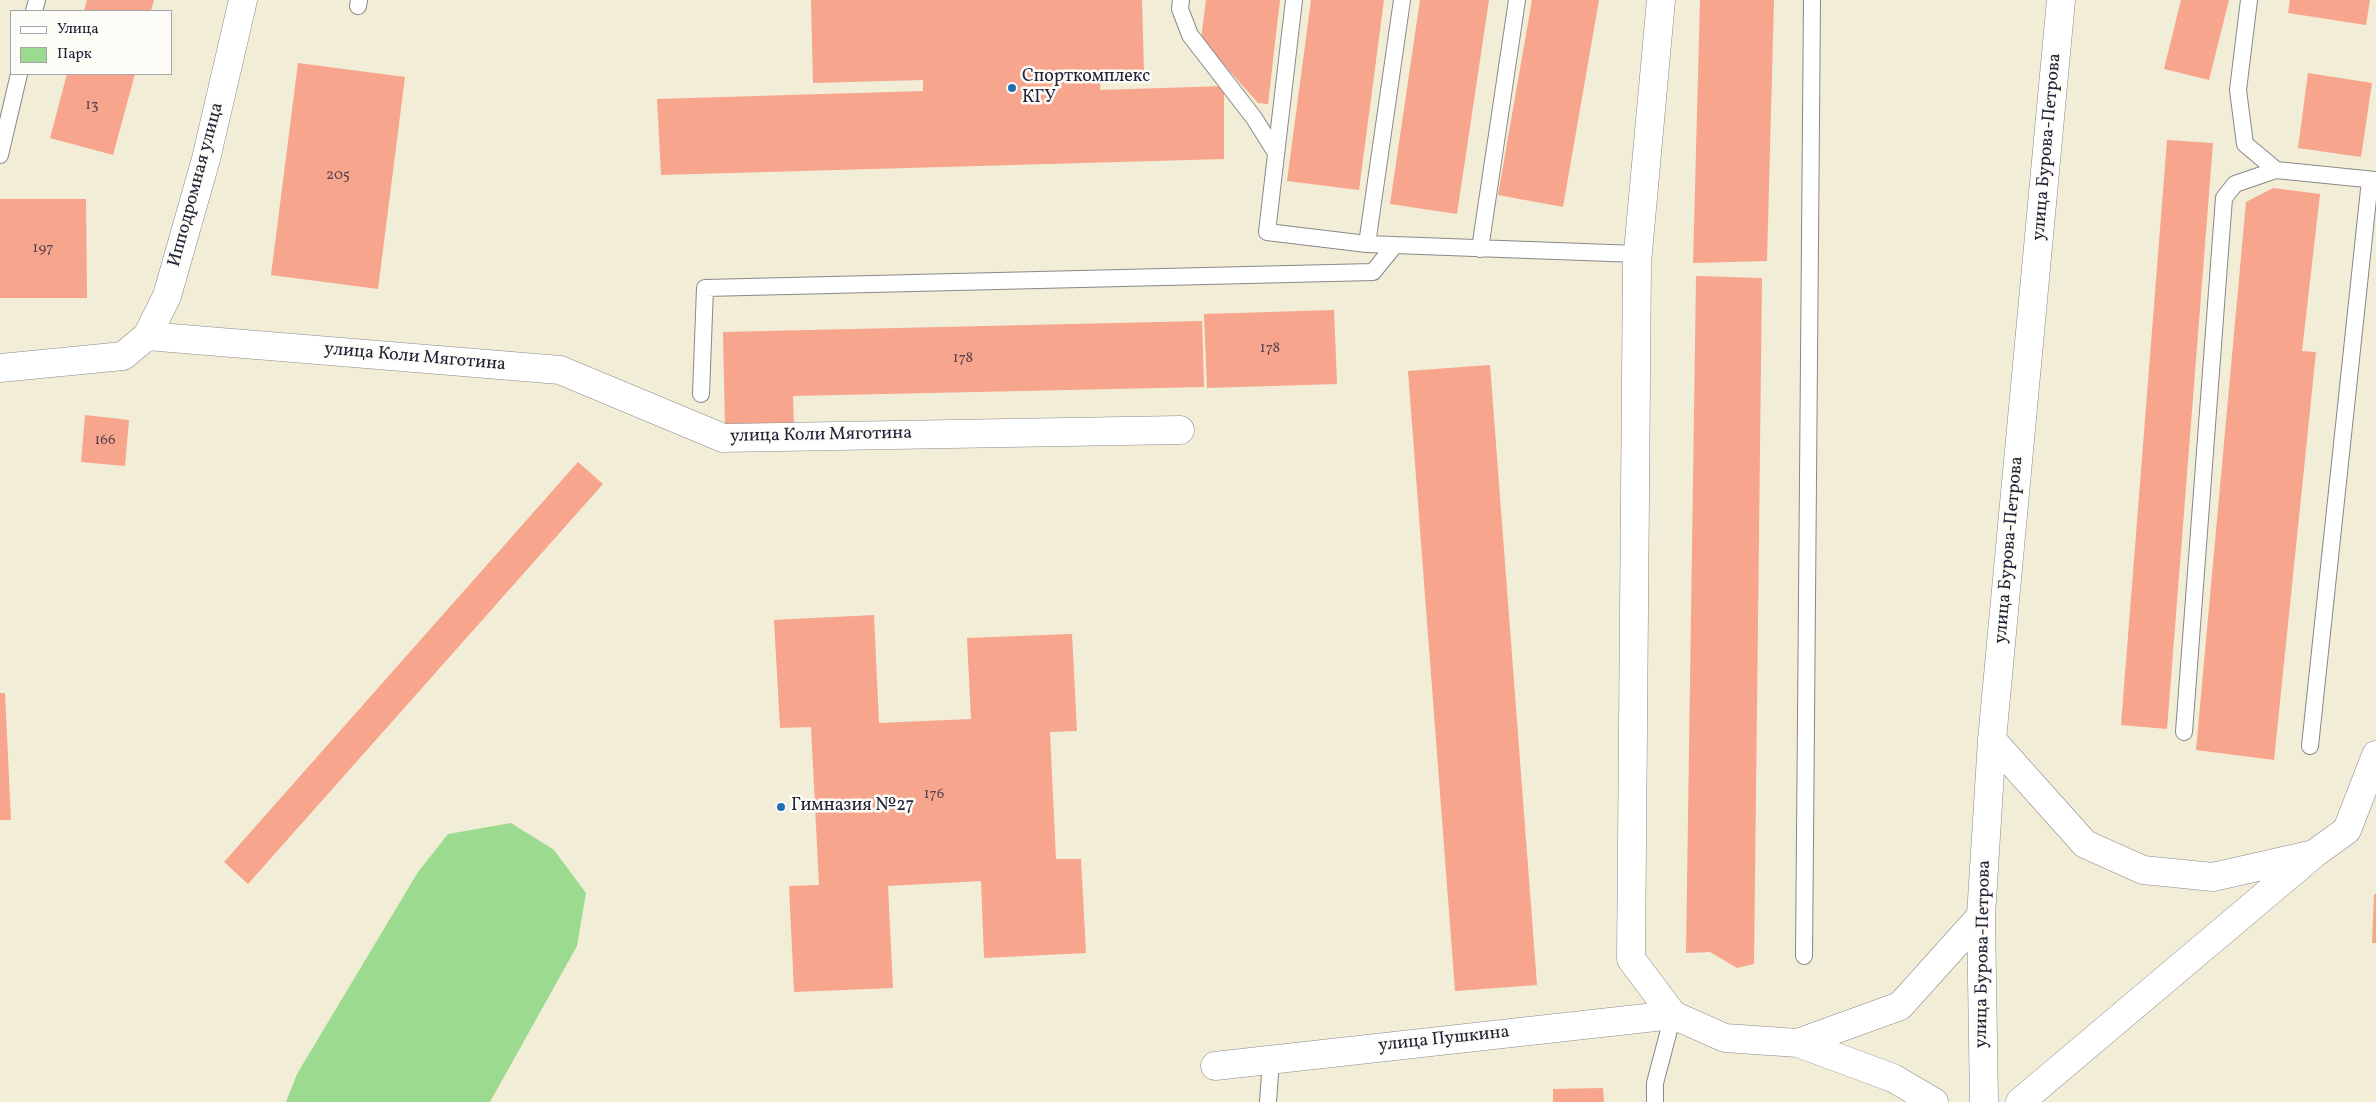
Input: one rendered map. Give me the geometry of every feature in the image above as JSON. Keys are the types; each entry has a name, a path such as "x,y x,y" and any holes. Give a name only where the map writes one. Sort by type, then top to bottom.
{"main road":[{"name":"Ипподромная улица","path":"0,368 123,356 147,336 167,296 206,159 243,0"},
{"path":"1661,0 1637,254 1631,959 1673,1015 1725,1038 1798,1043 1893,1078 1934,1102"},
{"name":"улица Бурова-Петрова","path":"1984,1102 1982,916 1992,740 2061,0"},
{"name":"улица Коли Мяготина","path":"147,336 560,370 723,438 1180,430"},
{"path":"1992,740 2084,844 2143,870 2213,878 2314,854"},
{"path":"2020,1102 2314,854 2347,830 2376,755"},
{"path":"1798,1043 1900,1006 1982,916"},
{"name":"улица Пушкина","path":"1215,1066 1673,1015"}],"lane":[{"path":"1181,0 1180,9 1190,35 1254,118 1276,153"},
{"path":"1294,0 1268,232 1367,244 1637,254"},
{"path":"1367,244 1402,0"},
{"path":"1480,249 1517,0"},
{"path":"1804,956 1812,0"},
{"path":"2249,0 2238,90 2245,144 2276,170"},
{"path":"0,155 19,75"},
{"path":"2184,732 2224,198 2235,184 2276,170 2373,180 2310,746"},
{"path":"701,394 704,288 1373,272 1395,245"},
{"path":"1656,1102 1655,1083 1673,1015"},
{"path":"1268,1102 1270,1060"}],"green space":[{"path":"511,823 554,850 586,893 577,946 490,1102 286,1102 297,1074 418,872 448,834"}],"building":[{"path":"87,0 154,0 151,10 84,10"},
{"name":"Спорткомплекс КГУ","path":"811,0 1142,0 1144,74 1101,75 1100,90 1224,86 1224,159 661,175 657,99 923,91 923,80 813,83"},
{"path":"1206,0 1280,0 1268,104 1258,103 1201,39"},
{"path":"1311,0 1384,0 1359,190 1287,181"},
{"path":"1420,0 1489,0 1457,214 1390,204"},
{"path":"1532,0 1599,0 1563,207 1498,195"},
{"path":"1700,0 1774,0 1767,261 1693,263"},
{"path":"2181,0 2229,0 2209,80 2164,69"},
{"path":"2290,0 2370,0 2366,25 2288,13"},
{"path":"298,63 405,77 378,289 271,275"},
{"path":"2308,73 2372,83 2361,157 2298,148"},
{"path":"67,75 135,75 113,155 50,138"},
{"path":"2167,140 2213,143 2167,729 2121,725"},
{"path":"2273,188 2320,194 2302,351 2316,352 2274,760 2196,750 2246,202"},
{"path":"0,199 86,199 87,298 0,298"},
{"path":"1696,276 1762,278 1754,964 1737,968 1710,952 1686,953"},
{"path":"1334,310 1337,384 1207,388 1204,314"},
{"path":"1202,321 1204,387 793,396 794,427 725,429 723,332"},
{"path":"1490,365 1537,985 1455,991 1408,371"},
{"path":"85,415 129,420 125,466 81,462"},
{"path":"578,462 603,484 248,884 224,862"},
{"path":"874,615 879,723 971,719 967,638 1072,634 1077,731 1050,732 1056,859 1081,859 1086,953 984,958 981,881 888,886 893,988 794,992 789,886 819,885 811,727 780,728 774,620"},
{"path":"0,693 5,693 11,820 0,820"},
{"path":"2374,894 2376,894 2376,943 2372,943"},
{"path":"1603,1088 1604,1102 1553,1102 1553,1089"}],"place":[{"name":"Спорткомплекс КГУ","path":"1012,88"},
{"name":"Гимназия №27","path":"781,807"}]}
